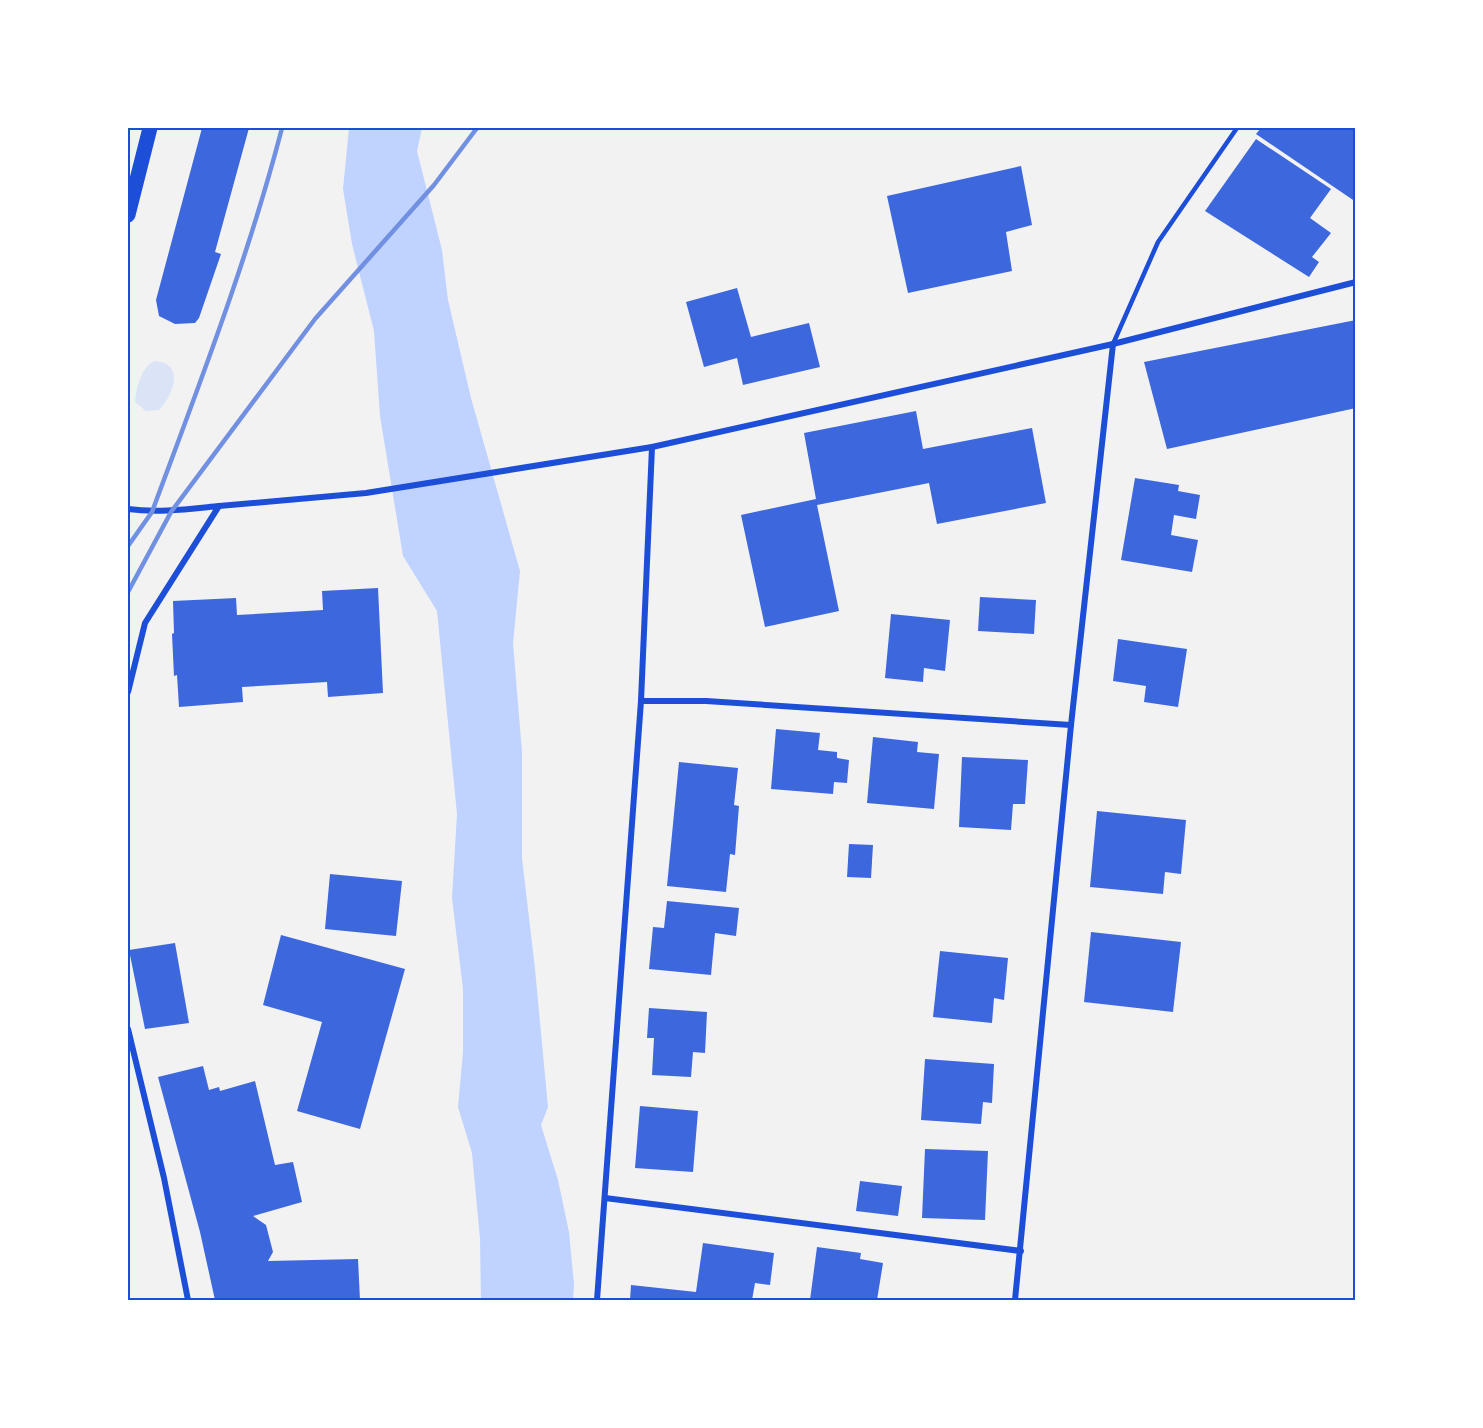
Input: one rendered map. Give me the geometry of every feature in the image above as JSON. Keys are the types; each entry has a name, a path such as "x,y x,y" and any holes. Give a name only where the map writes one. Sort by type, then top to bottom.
{"main road":[{"path":"128,215 150,128"}],"street":[{"path":"128,508 152,512 366,493 652,447 1113,344 1356,282"},
{"path":"1015,1300 1071,725 1113,344"},
{"path":"597,1300 641,701 652,447"},
{"path":"128,692 145,622 219,506"},
{"path":"641,701 706,701 1071,725"},
{"path":"128,1029 164,1178 188,1300"},
{"path":"605,1198 1021,1251"}],"lane":[{"path":"1113,344 1158,242 1237,128"}],"shaded area":[{"path":"154,361 170,367 174,381 169,396 159,410 146,411 135,402 143,373"}],"water":[{"path":"349,128 422,128 417,151 442,250 448,300 471,398 520,571 513,643 522,752 522,858 548,1107 541,1125 558,1180 569,1232 574,1284 573,1300 481,1300 480,1239 472,1153 458,1107 463,1052 463,989 452,898 457,814 437,611 403,556 380,416 374,331 352,244 343,189"}],"building":[{"path":"202,128 249,128 215,252 221,254 199,318 195,323 175,324 159,316 156,300"},
{"path":"1261,128 1356,128 1356,202 1256,134"},
{"path":"1256,139 1331,189 1310,218 1331,233 1312,257 1319,262 1309,277 1205,211"},
{"path":"1021,166 1032,225 1006,232 1012,271 908,293 887,196"},
{"path":"737,288 751,337 809,323 820,367 743,385 737,358 704,367 686,302"},
{"path":"1356,320 1356,408 1167,449 1144,362"},
{"path":"916,411 923,449 1032,428 1046,503 937,524 929,483 817,505 839,611 765,627 741,515 816,499 804,433"},
{"path":"1135,478 1179,485 1178,491 1200,495 1196,519 1174,515 1171,535 1198,540 1192,572 1121,560"},
{"path":"378,588 383,693 328,697 327,682 242,687 243,702 179,707 177,675 174,676 173,601 236,598 237,615 323,610 322,591"},
{"path":"980,597 1036,600 1034,634 978,631"},
{"path":"891,614 950,620 945,671 924,668 923,682 885,678"},
{"path":"1118,639 1187,649 1178,707 1144,702 1146,686 1113,681"},
{"path":"776,729 820,733 818,750 837,752 837,758 849,760 847,783 834,782 833,794 771,789"},
{"path":"873,737 918,742 917,752 939,754 934,809 867,803"},
{"path":"962,757 1028,760 1025,804 1013,804 1011,830 959,827"},
{"path":"679,762 738,768 734,805 739,806 735,855 730,854 726,892 667,886"},
{"path":"1097,811 1186,820 1181,874 1165,872 1163,894 1090,887"},
{"path":"849,844 873,845 871,878 847,877"},
{"path":"330,874 402,881 396,936 325,929"},
{"path":"667,901 739,908 736,936 715,933 711,975 649,969 653,927 664,928"},
{"path":"1091,932 1181,942 1173,1012 1084,1002"},
{"path":"281,935 405,969 360,1129 297,1111 322,1022 263,1005"},
{"path":"175,943 189,1023 145,1029 129,950"},
{"path":"940,951 1008,958 1004,1000 994,998 992,1023 933,1017"},
{"path":"649,1008 707,1012 705,1053 693,1052 691,1077 652,1075 654,1038 647,1038"},
{"path":"925,1059 994,1064 992,1103 983,1102 981,1124 921,1120"},
{"path":"203,1066 209,1090 219,1087 220,1091 255,1081 275,1165 293,1162 302,1202 253,1216 266,1225 273,1252 268,1261 358,1259 360,1300 215,1300 200,1232 158,1077"},
{"path":"640,1106 698,1111 693,1172 635,1168"},
{"path":"925,1149 988,1151 985,1220 922,1218"},
{"path":"860,1181 902,1186 898,1216 856,1211"},
{"path":"703,1243 774,1253 770,1285 755,1283 752,1300 630,1300 631,1285 696,1292"},
{"path":"817,1247 861,1253 860,1259 883,1263 877,1300 810,1300"}],"railway":[{"path":"128,546 152,512 222,322 269,177 282,128"},
{"path":"128,592 171,512 315,319 434,185 477,128"}]}
